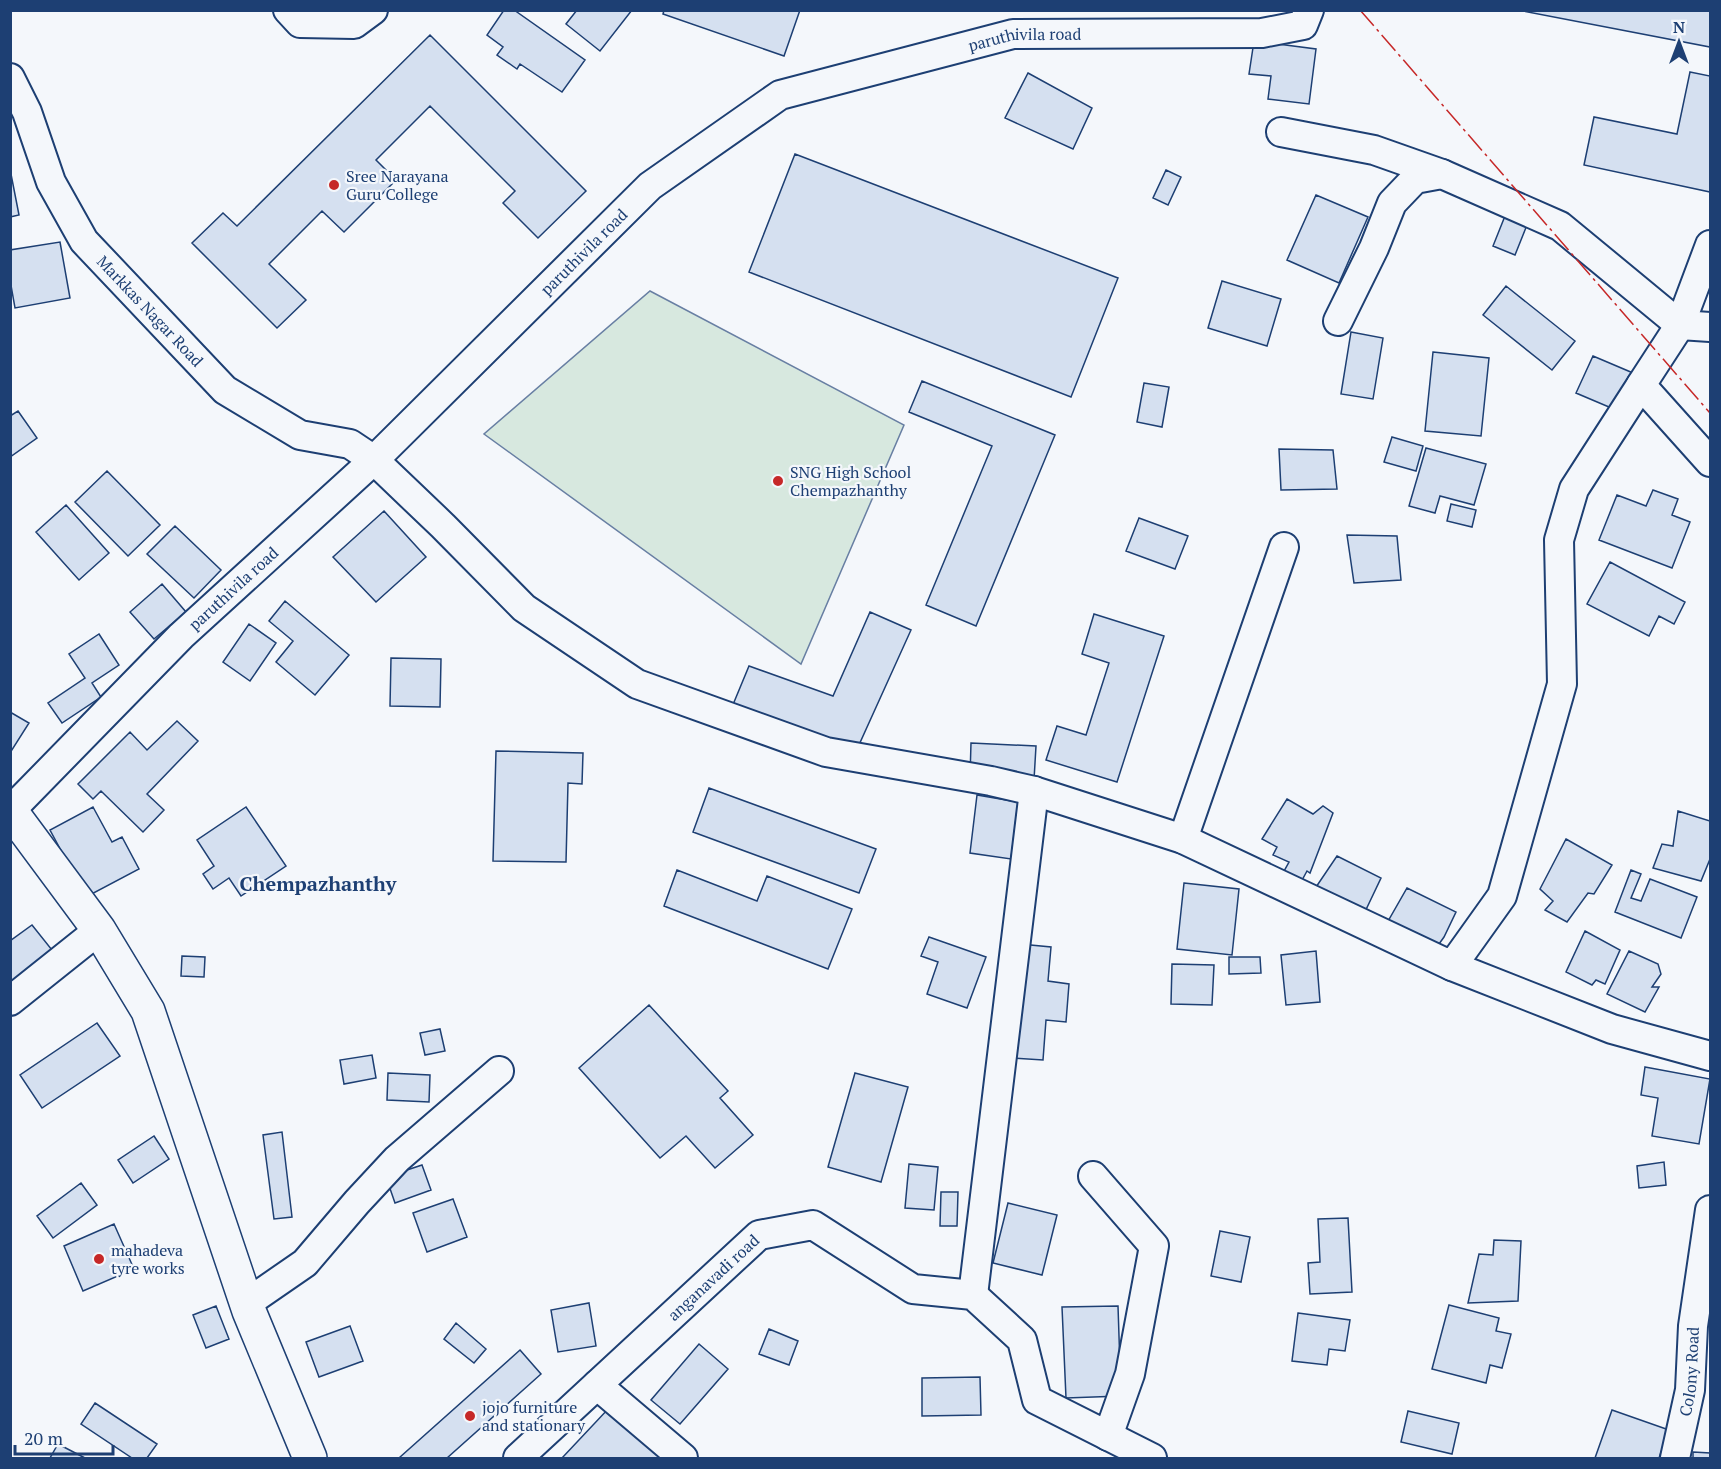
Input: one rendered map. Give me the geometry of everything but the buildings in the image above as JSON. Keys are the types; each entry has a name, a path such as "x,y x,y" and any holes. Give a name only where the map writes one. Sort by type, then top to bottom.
{"main road":[{"path":"11,810 99,930 148,1011 247,1303 310,1458"}],"street":[{"path":"288,10 300,23 354,24 373,10"},
{"name":"paruthivila road","path":"11,810 181,636 374,460 650,186 780,95 1013,34 1148,22 1262,33 1303,25 1309,10"},
{"name":"Markkas Nagar Road","path":"10,78 27,112 51,182 84,241 225,390 300,435 350,444 374,460 444,526 524,608 638,684 826,752 991,781 1034,791 1183,839 1452,966 1612,1029 1710,1056"},
{"path":"1281,132 1374,150 1442,174 1560,226 1680,325 1710,327"},
{"path":"1338,321 1374,248 1392,203 1415,179 1442,174"},
{"path":"1452,966 1502,896 1562,684 1559,540 1574,489 1680,325 1710,245"},
{"path":"1641,385 1710,462"},
{"path":"1183,839 1284,547"},
{"path":"1034,791 973,1294 1022,1340 1037,1400 1152,1458"},
{"path":"10,1001 99,930"},
{"path":"247,1303 304,1263 397,1159 499,1071"},
{"path":"1093,1176 1154,1246 1130,1374 1108,1436"},
{"name":"Colony Road","path":"1675,1458 1690,1390 1694,1326 1710,1210"},
{"name":"anganavadi road","path":"518,1458 759,1235 813,1225 913,1289 973,1294"},
{"path":"597,1385 683,1458"}],"shaded area":[{"path":"650,291 904,425 801,664 484,434"}],"power":[{"path":"1360,10 1710,413"}],"place":[{"name":"Sree Narayana Guru College","path":"334,185"},
{"name":"SNG High School Chempazhanthy","path":"778,481"},
{"name":"mahadeva tyre works","path":"99,1259"},
{"name":"jojo furniture and stationary","path":"470,1416"}],"district":[{"name":"Chempazhanthy","path":"318,883"}]}
